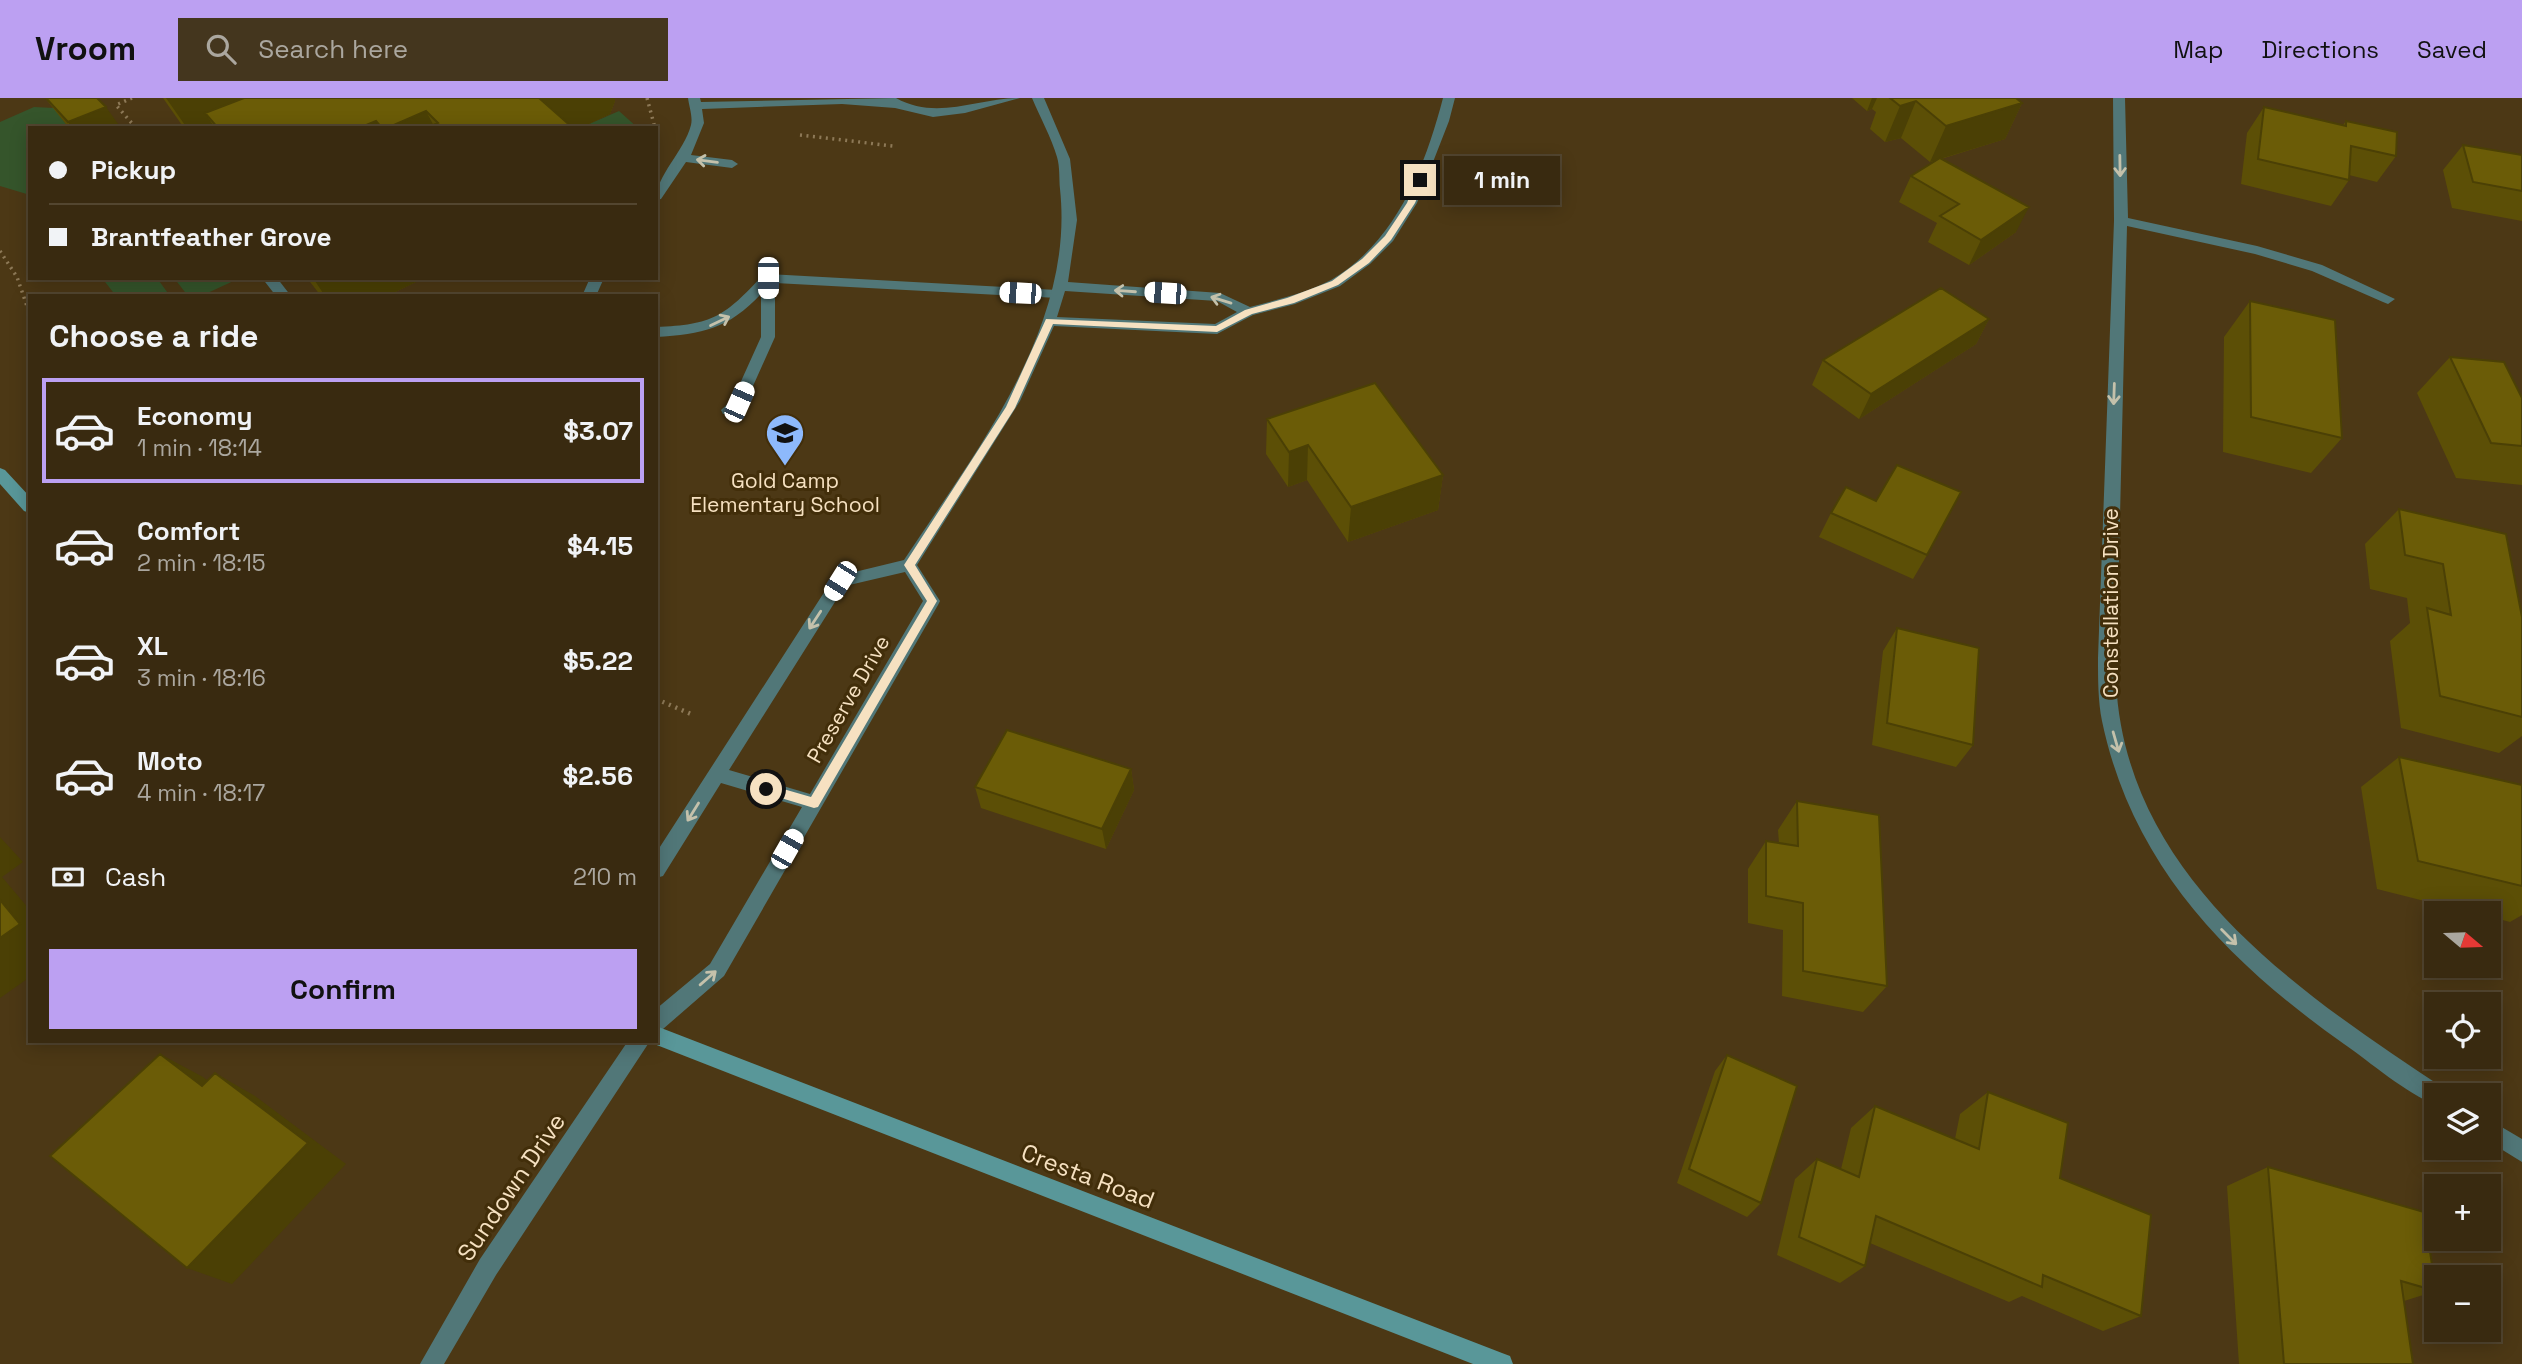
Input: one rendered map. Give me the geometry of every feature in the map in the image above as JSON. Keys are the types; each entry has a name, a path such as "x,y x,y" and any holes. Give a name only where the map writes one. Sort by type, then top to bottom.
{"main road":[{"path":"0,474 28,505"},
{"name":"Cresta Road","path":"658,1036 1502,1364"}],"street":[{"path":"658,193 683,158 698,123 694,102 891,101 912,112 949,114 1014,98"},
{"path":"658,867 840,581 909,565 1010,408 1043,340 1071,240 1069,177 1049,117 1038,98"},
{"path":"1049,321 1217,329 1248,312 1335,283 1366,261 1388,238 1411,203 1430,158 1449,98"},
{"name":"Constellation Drive","path":"2119,98 2121,221 2106,658 2111,722 2124,770 2142,818 2177,876 2225,934 2283,987 2329,1023 2424,1087"},
{"path":"683,158 732,164"},
{"path":"2121,221 2257,250 2317,268 2388,299"},
{"path":"768,278 1220,297 1248,312"},
{"path":"658,332 713,326 737,313 768,278"},
{"path":"728,410 739,402 768,337 768,278"},
{"path":"272,280 283,294"},
{"name":"Preserve Drive","path":"658,1021 717,970 932,601 909,565"},
{"path":"717,774 814,803"},
{"name":"Sundown Drive","path":"431,1364 488,1267 639,1043"},
{"path":"2501,1137 2522,1151"}],"path":[{"path":"132,98 116,105 134,126"},
{"path":"647,98 654,126"},
{"path":"790,134 893,146"},
{"path":"0,251 17,277 28,309"},
{"path":"658,700 691,714"}],"green space":[{"path":"34,107 54,108 68,126 28,126 28,194 0,186 0,122"},
{"path":"619,111 636,126 585,126"},
{"path":"104,280 158,280 169,294 114,294"},
{"path":"176,280 236,280 205,294 186,294"}],"building":[{"path":"46,98 97,98 106,107 68,122"},
{"path":"244,98 539,98 571,126 431,126 438,123 426,111 392,126 380,126 376,121 364,126 216,126 205,113"},
{"path":"1890,98 2016,98 2022,103 1946,126 1916,101 1900,106"},
{"path":"2264,107 2346,126 2346,121 2397,132 2396,156 2351,146 2349,180 2258,159"},
{"path":"2463,145 2522,155 2522,191 2473,182"},
{"path":"1940,158 2029,207 1981,240 1940,216 1959,204 1911,176"},
{"path":"1941,288 1989,319 1871,394 1823,360"},
{"path":"2250,301 2335,320 2342,438 2251,417"},
{"path":"2450,357 2504,362 2522,398 2522,446 2491,443"},
{"path":"1375,383 1443,475 1351,507 1308,445 1289,452 1267,419"},
{"path":"1897,465 1961,492 1927,555 1831,513 1846,487 1876,501"},
{"path":"2399,509 2506,534 2522,617 2522,717 2440,696 2427,608 2451,615 2443,564 2405,555"},
{"path":"1897,628 1979,648 1973,745 1887,723"},
{"path":"1007,730 1131,769 1102,829 975,787"},
{"path":"2399,757 2522,785 2522,886 2418,861"},
{"path":"1797,801 1879,815 1887,986 1803,971 1803,903 1766,896 1766,841 1798,846"},
{"path":"0,900 20,924 0,938"},
{"path":"160,1054 202,1086 215,1073 308,1143 187,1268 50,1156"},
{"path":"1727,1055 1797,1086 1761,1203 1689,1169"},
{"path":"1988,1092 2068,1123 2060,1178 2151,1215 2141,1316 2043,1275 2042,1287 1876,1216 1865,1266 1799,1237 1817,1159 1859,1177 1875,1106 1979,1149"},
{"path":"2268,1167 2424,1212 2424,1251 2430,1251 2432,1265 2424,1265 2424,1288 2401,1281 2413,1364 2284,1364"}],"place":[{"name":"Gold Camp Elementary School","path":"785,467"}],"route":[{"path":"766,789 814,803 932,601 909,565 1010,408 1043,340 1049,321 1217,329 1248,312 1335,283 1366,261 1388,238 1411,203 1420,180"}]}
